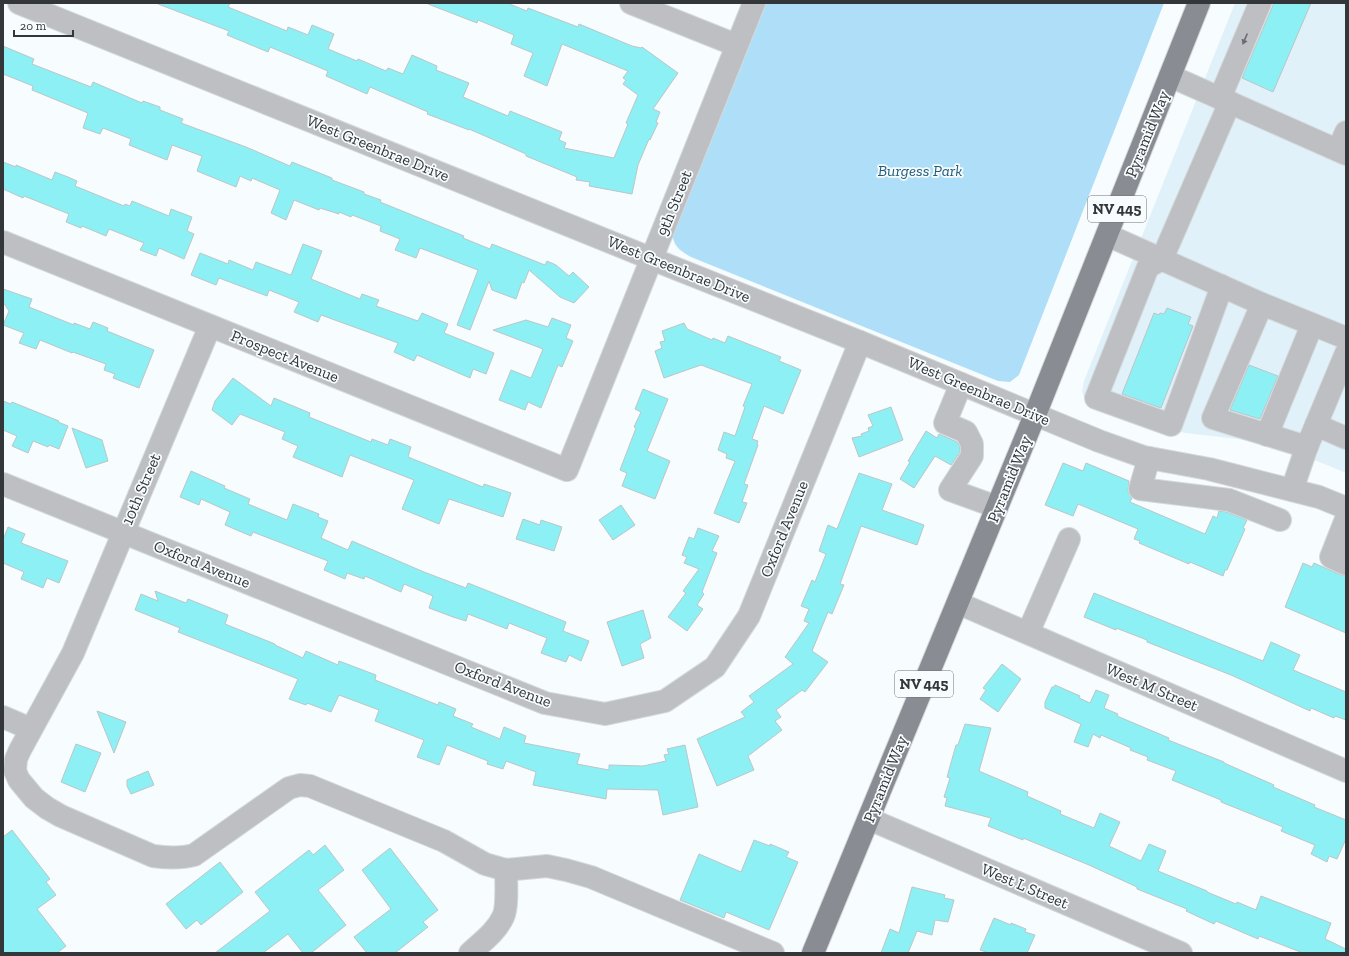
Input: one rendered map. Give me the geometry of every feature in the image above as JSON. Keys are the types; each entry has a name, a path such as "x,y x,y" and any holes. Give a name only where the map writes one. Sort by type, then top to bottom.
{"main road":[{"name":"Pyramid Way","path":"813,953 1035,415 1199,3"}],"street":[{"name":"West Greenbrae Drive","path":"20,3 651,259 860,342 1099,442 1149,458 1209,469 1319,497 1346,508"},
{"path":"631,3 736,45"},
{"name":"9th Street","path":"567,470 754,3"},
{"path":"1222,286 1171,425 1096,398 1148,266 1162,259 1225,100 1260,3"},
{"path":"1170,76 1225,100 1343,145"},
{"path":"1107,234 1262,304 1346,338"},
{"name":"Prospect Avenue","path":"3,242 567,470"},
{"path":"1262,304 1213,418 1307,447"},
{"path":"1267,435 1312,325"},
{"name":"10th Street","path":"210,326 73,653 16,759 15,771 19,780 41,803 61,816 153,856 184,858 194,855 289,788 300,785 310,786 437,839 485,864 506,870"},
{"name":"Oxford Avenue","path":"3,484 545,703 605,714 665,701 715,667 749,616 860,342"},
{"path":"1292,490 1307,447 1346,353"},
{"path":"961,384 945,423 966,432 972,444 972,456 950,490 997,507"},
{"path":"1316,426 1346,438"},
{"path":"1149,458 1140,489 1229,500 1280,520"},
{"path":"1346,519 1331,557 1346,564"},
{"path":"1028,633 1069,539"},
{"name":"West M Street","path":"958,603 1346,771"},
{"path":"3,718 31,729"},
{"name":"West L Street","path":"869,819 1180,953"},
{"path":"470,953 494,931 504,916 506,870 547,866 591,877 773,953"}],"shaded area":[{"path":"1235,3 1346,3 1346,473 1282,449 1238,439 1185,433 1147,423 1109,411 1084,398 1082,391 1084,381"}],"green space":[{"name":"Burgess Park","path":"765,3 1164,3 1019,375 1010,382 998,381 691,257 680,250 676,245 672,233"}],"building":[{"path":"230,3 228,7 287,31 288,27 308,35 312,25 334,34 328,49 357,61 358,59 386,71 388,68 403,74 412,55 437,66 436,70 469,83 463,97 508,116 510,111 562,132 559,140 566,143 564,148 614,158 628,124 626,123 638,95 623,84 626,80 623,78 628,71 562,44 547,86 524,76 533,53 511,44 514,35 478,20 477,23 428,4 507,3 527,11 528,8 578,27 579,24 632,46 642,47 678,73 653,109 660,112 656,122 658,123 650,140 649,139 638,165 632,194 589,186 590,182 576,180 577,177 526,156 526,154 469,129 427,114 428,112 370,87 367,94 326,76 328,71 270,47 268,52 227,35 229,31 158,4"},
{"path":"1274,3 1311,3 1273,92 1242,78"},
{"path":"3,46 34,59 32,64 91,87 93,82 142,103 143,101 160,107 160,110 183,119 181,123 246,147 290,166 292,162 332,178 332,180 381,200 380,202 464,236 463,238 490,249 492,244 545,265 547,261 556,265 569,276 573,272 589,287 574,303 560,297 529,270 524,283 522,282 516,299 492,290 489,281 470,330 457,325 478,270 420,248 416,258 395,250 400,239 380,231 381,226 352,215 351,217 339,212 339,214 320,208 319,210 294,200 286,220 271,213 280,190 252,178 251,181 240,176 236,187 197,171 202,156 172,145 167,160 129,145 131,139 103,128 100,134 83,128 88,113 32,90 33,86 3,74"},
{"path":"3,162 16,167 16,165 52,180 55,172 77,181 75,186 124,206 125,204 130,206 132,201 169,216 171,209 192,217 187,231 194,234 184,259 159,248 156,256 140,250 144,243 109,229 106,236 82,226 81,228 66,222 69,214 24,196 23,198 3,189"},
{"path":"303,244 322,251 311,279 360,299 362,294 379,300 376,306 418,321 422,313 448,324 444,333 494,353 486,374 473,369 470,378 417,355 414,361 394,352 398,343 321,315 318,322 294,312 299,302 269,290 267,296 219,278 216,285 191,275 200,253 228,264 229,260 253,270 256,262 291,275"},
{"path":"3,289 32,299 29,307 74,325 74,323 90,329 93,322 108,328 107,331 154,350 139,388 113,378 115,374 104,370 106,364 73,352 72,353 40,340 36,349 19,343 24,333 3,325 9,311 3,302"},
{"path":"1167,308 1191,317 1188,324 1193,326 1161,408 1122,394 1154,313 1159,315 1160,313 1164,314"},
{"path":"552,318 571,325 566,338 573,341 562,367 558,365 541,408 528,402 525,410 499,400 511,370 531,378 543,349 493,330 526,320 548,327"},
{"path":"684,323 687,329 712,340 713,338 725,343 728,336 781,357 779,361 801,370 783,414 764,406 752,439 758,441 758,445 744,484 748,485 742,502 747,503 739,523 714,513 735,461 726,458 727,454 718,450 724,432 735,436 745,407 743,406 752,384 701,365 664,378 655,351 662,348 660,342 665,341 662,331"},
{"path":"1249,365 1278,376 1260,419 1230,410"},
{"path":"233,378 271,406 274,398 310,413 309,417 371,442 372,439 388,445 390,439 411,447 408,457 483,487 484,484 511,493 503,517 449,499 439,524 402,509 414,480 350,455 342,477 293,457 298,446 282,439 285,432 240,414 232,425 212,410 215,401"},
{"path":"643,389 668,399 647,451 670,461 655,499 622,486 627,473 620,470 636,428 634,427 641,412 635,409"},
{"path":"3,401 11,404 12,402 68,426 59,449 49,445 48,447 33,441 28,453 12,446 17,436 3,430"},
{"path":"891,407 903,440 859,457 852,438 862,436 861,434 869,431 868,428 873,426 868,415"},
{"path":"72,428 102,440 108,461 86,468"},
{"path":"926,431 937,438 939,434 957,442 960,447 960,452 951,465 935,456 914,488 900,479 910,462 908,461"},
{"path":"1063,463 1083,471 1086,463 1129,481 1128,492 1132,498 1130,502 1205,534 1213,516 1217,518 1219,511 1247,520 1243,528 1245,529 1223,576 1190,562 1189,564 1139,543 1140,541 1134,539 1138,529 1078,504 1073,516 1045,505"},
{"path":"191,471 225,486 224,488 250,499 248,504 287,520 293,504 319,514 318,517 328,521 321,538 348,550 352,541 424,572 466,588 468,583 566,622 563,631 589,641 581,661 569,655 566,662 541,653 547,638 509,623 507,629 468,614 466,621 453,617 429,608 433,596 404,584 401,592 365,576 364,579 347,573 345,579 324,570 328,561 253,532 251,536 225,525 230,512 201,499 199,505 180,497"},
{"path":"859,473 892,484 882,510 924,525 917,545 861,526 840,584 844,585 832,614 828,612 812,651 828,662 805,692 802,690 776,710 781,717 775,721 782,730 748,756 754,770 717,786 697,739 745,717 741,712 754,702 749,696 793,664 785,657 809,623 804,621 809,609 801,606 812,580 815,582 826,554 819,551 828,525 837,529"},
{"path":"621,505 635,525 613,540 599,520"},
{"path":"523,519 540,525 541,520 562,527 554,551 516,539"},
{"path":"8,527 25,534 21,543 68,561 59,583 47,578 43,588 21,579 24,572 3,563 3,540"},
{"path":"698,528 719,536 712,551 717,553 702,592 704,594 697,605 703,609 687,631 668,617 686,593 683,591 699,569 684,563 687,557 682,555 689,537 694,539"},
{"path":"1303,563 1312,567 1314,563 1346,576 1346,633 1285,607"},
{"path":"155,591 186,603 188,599 228,615 225,624 275,644 303,658 306,651 338,665 339,661 376,675 375,680 438,705 439,702 456,709 453,716 473,724 471,727 500,739 504,727 526,736 524,743 580,754 577,764 609,770 609,765 643,766 666,761 664,755 669,754 667,749 685,745 698,807 663,815 658,790 607,789 606,799 533,785 536,772 506,761 503,769 487,764 488,761 447,745 439,765 417,757 424,740 375,721 379,710 339,695 331,712 307,703 306,705 289,699 298,679 178,632 180,628 135,610 141,594 158,601"},
{"path":"1094,593 1263,661 1271,642 1300,655 1293,670 1346,692 1346,720 1335,716 1334,718 1311,708 1310,711 1231,675 1147,642 1147,640 1116,628 1116,630 1084,617"},
{"path":"643,610 651,638 640,644 644,658 622,666 607,622"},
{"path":"1002,664 1021,679 998,712 980,699 986,690 983,688"},
{"path":"1055,685 1080,696 1079,698 1090,703 1096,690 1109,695 1104,708 1118,714 1117,716 1169,738 1168,740 1224,762 1274,785 1273,787 1315,805 1314,807 1346,820 1346,839 1337,859 1329,856 1327,862 1311,854 1315,845 1281,831 1283,827 1172,780 1176,771 1147,760 1148,757 1130,750 1131,748 1101,735 1100,738 1093,734 1088,747 1074,742 1081,724 1045,708 1045,702 1052,687"},
{"path":"97,711 126,722 114,753"},
{"path":"965,724 991,728 979,771 1028,792 1027,796 1061,811 1060,814 1094,828 1100,813 1120,822 1109,846 1141,861 1149,844 1166,851 1158,871 1236,904 1237,902 1256,910 1261,896 1331,923 1325,939 1346,949 1346,953 1303,953 1259,936 1258,939 1216,921 1214,924 1186,911 1187,909 1137,889 1137,887 1089,865 1023,838 1023,840 988,826 991,818 945,806 947,798 944,797 950,778 947,777 956,745 958,745"},
{"path":"76,744 101,753 85,792 61,782"},
{"path":"148,771 154,785 131,794 127,786 127,780"},
{"path":"12,830 50,879 46,882 56,895 37,909 66,946 57,953 3,953 3,837"},
{"path":"754,840 770,846 770,844 789,852 786,857 798,862 769,930 726,912 724,918 680,900 699,854 741,872"},
{"path":"325,845 344,870 318,890 346,925 311,953 303,953 288,934 263,953 215,953 270,911 255,892 309,850 313,855"},
{"path":"390,848 438,910 423,922 428,927 395,953 367,953 354,937 391,909 362,870"},
{"path":"220,862 243,892 201,925 197,920 186,929 166,904"},
{"path":"912,887 945,895 944,898 954,900 948,922 935,920 932,935 917,931 908,953 881,953 890,929 899,933"},
{"path":"994,918 1026,929 1025,932 1035,935 1027,953 989,953 980,950"}]}
